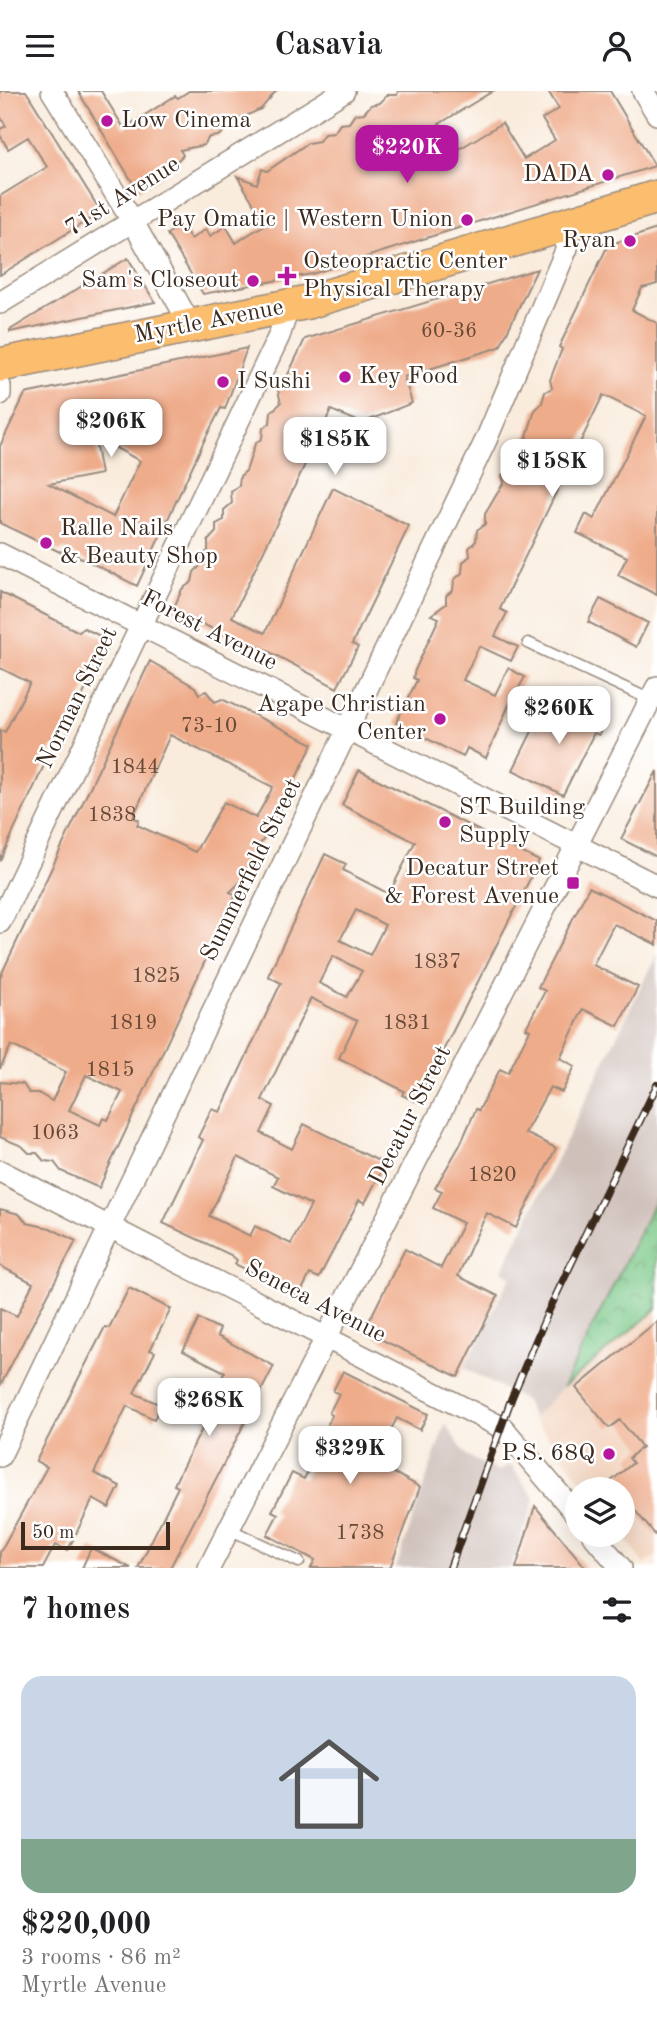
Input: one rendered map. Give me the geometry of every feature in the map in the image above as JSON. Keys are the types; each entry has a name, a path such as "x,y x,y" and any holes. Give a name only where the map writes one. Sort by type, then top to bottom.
{"main road":[{"name":"Myrtle Avenue","path":"0,365 289,306 657,197"}],"street":[{"path":"52,91 133,222 191,326"},
{"name":"71st Avenue","path":"0,303 344,91"},
{"path":"643,91 657,114"},
{"name":"Summerfield Street","path":"0,1456 486,440 567,248 561,224"},
{"name":"Norman Street","path":"0,922 279,335 289,306"},
{"path":"0,386 0,394"},
{"name":"Forest Avenue","path":"0,554 657,886"},
{"name":"Decatur Street","path":"209,1568 329,1337 654,693"},
{"name":"Seneca Avenue","path":"0,1171 503,1428 565,1501"},
{"path":"603,1547 621,1568"}],"lane":[{"path":"528,643 654,693"},
{"path":"229,1529 299,1562"}],"shaded area":[{"path":"657,954 657,1197 563,1387 533,1418 525,1401 464,1368 511,1276 502,1271"},
{"name":"P.S. 68Q","path":"657,1309 657,1555 645,1564 632,1547 635,1547 635,1477 579,1477 533,1418 563,1387"},
{"path":"445,1424 467,1456 498,1471 511,1465 535,1499 511,1568 396,1568"}],"green space":[{"path":"657,1197 657,1309 563,1387"}],"building":[{"path":"0,91 26,91 101,212 0,275 0,196 47,167 28,137 8,149 0,135 0,129 6,126 0,116"},
{"path":"78,91 101,91 124,128 175,96 178,98 189,91 276,91 261,109 239,119 218,136 209,137 204,145 180,150 183,155 174,164 163,166 160,177 137,190"},
{"path":"398,91 493,91 439,124 456,151 502,123 524,159 555,140 542,119 559,109 548,91 610,91 655,166 312,274 203,294 167,234 182,225 191,239 206,229 210,236 226,226 236,243 266,224 237,176 257,184 262,169 267,171 308,143 319,141 324,134 334,133 340,124 349,123 355,114 364,113 371,105 380,103 387,95 397,95"},
{"path":"657,229 657,284 642,288 632,310 657,323 657,595 618,575 627,557 577,533 586,514 594,519 646,416 603,395 500,609 507,613 495,636 518,647 511,661 479,646 463,680 495,695 508,668 525,677 508,707 486,758 467,748 463,757 396,723 417,680 413,678 415,670 439,618 431,615 446,604 446,596 453,590 454,580 462,573 463,562 470,556 469,548 476,541 477,530 485,524 485,514 504,482 502,475 511,469 512,459 527,436 535,410 542,403 545,392 552,388 550,380 562,349 559,347 608,245"},
{"path":"128,258 155,302 10,332 10,330"},
{"path":"537,269 500,347 404,377 412,403 362,423 331,410 232,617 265,633 333,488 409,526 352,644 358,647 337,688 257,645 255,649 173,610 182,589 192,582 194,572 201,565 201,556 208,551 208,541 216,532 216,524 224,520 224,510 232,503 231,492 239,486 240,476 246,471 255,444 262,438 263,428 270,423 271,412 281,403 277,386 283,385 305,339"},
{"path":"247,348 225,409 221,408 204,441 137,586 64,549 60,552 0,523 0,446 25,394","holes":["94,436 140,461 113,517 49,484 101,474"]},
{"path":"0,592 79,632 84,628 110,641 68,724 71,726 61,746 52,748 0,861 0,730 5,732 30,683 0,668"},
{"path":"600,599 648,623 636,647 588,622"},
{"path":"150,661 195,687 199,694 206,691 215,702 222,699 313,744 268,834 259,845 260,852 252,861 253,870 230,892 236,895 99,1188 61,1171 54,1162 44,1161 37,1153 29,1153 22,1146 0,1137 0,1082 23,1084 29,1093 38,1093 52,1101 66,1072 11,1045 0,1069 0,977","holes":["170,735 273,787 256,818 224,802 195,852 137,825 139,820 133,817","86,1075 122,1092 108,1120 103,1118 100,1125 69,1110"]},
{"path":"567,698 607,719 599,735 594,733 563,795 513,770 539,717 552,723"},
{"path":"359,770 539,861 417,1102 402,1095 404,1091 339,1058 357,1021 311,998 262,1100 274,1106 261,1133 292,1149 304,1124 385,1164 365,1203 359,1200 319,1278 310,1274 299,1296 235,1264 237,1260 231,1255 163,1223 203,1140 198,1137 212,1109 220,1112 281,983 268,976 325,854 346,864 343,870 389,894 415,842 342,805","holes":["356,910 385,925 370,955 340,940","333,956 362,971 347,997 319,983","238,1157 278,1177 273,1186 311,1205 291,1244 255,1226 250,1236 209,1216"]},
{"path":"657,771 657,857 621,839"},
{"path":"589,887 657,921 657,945 614,924 593,965 638,987 618,1026 583,1009 560,1058 575,1066 562,1092 550,1087 525,1133 556,1148 516,1228 487,1213 472,1244 458,1276 498,1296 458,1377 364,1331 405,1249 441,1268 463,1223 433,1208 442,1191 435,1188 500,1069 508,1073 530,1030 526,1028 545,991 538,987"},
{"path":"0,1209 19,1214 27,1223 50,1228 76,1241 0,1386 0,1308 17,1316 33,1283 0,1266"},
{"path":"129,1288 171,1309 150,1350 155,1352 134,1393 161,1405 154,1419 127,1406 94,1473 120,1486 109,1508 93,1499 68,1550 55,1545 43,1568 0,1568 0,1552 47,1467 36,1461 105,1327 109,1328"},
{"path":"199,1319 220,1329 217,1336 274,1366 170,1568 138,1568 178,1487 174,1485 178,1476 225,1384 220,1381 225,1372 183,1351"},
{"path":"657,1321 657,1537 635,1510 635,1477 616,1477 633,1463 629,1458 642,1447 620,1420 609,1428 576,1388"},
{"path":"343,1371 428,1414 420,1430 397,1418 374,1462 420,1487 390,1568 311,1568 315,1560 267,1535 278,1514 272,1511 292,1473 304,1479 325,1437 322,1436 332,1415 329,1413 339,1394 333,1391"},
{"path":"535,1506 565,1542 565,1547 569,1547 586,1568 516,1568"},
{"path":"91,1548 131,1568 82,1568"}],"railway":[{"path":"450,1568 512,1397 548,1312 657,1085"}],"place":[{"name":"Low Cinema","path":"107,121"},
{"name":"DADA","path":"608,175"},
{"name":"Pay Omatic | Western Union","path":"467,220"},
{"name":"Ryan","path":"630,241"},
{"name":"Osteopractic Center Physical Therapy","path":"287,276"},
{"name":"Sam's Closeout","path":"253,281"},
{"name":"Key Food","path":"345,377"},
{"name":"I Sushi","path":"223,382"},
{"name":"Ralle Nails & Beauty Shop","path":"46,543"},
{"name":"Agape Christian Center","path":"440,719"},
{"name":"ST Building Supply","path":"445,822"},
{"name":"Decatur Street & Forest Avenue","path":"573,883"},
{"name":"P.S. 68Q","path":"609,1454"}]}
